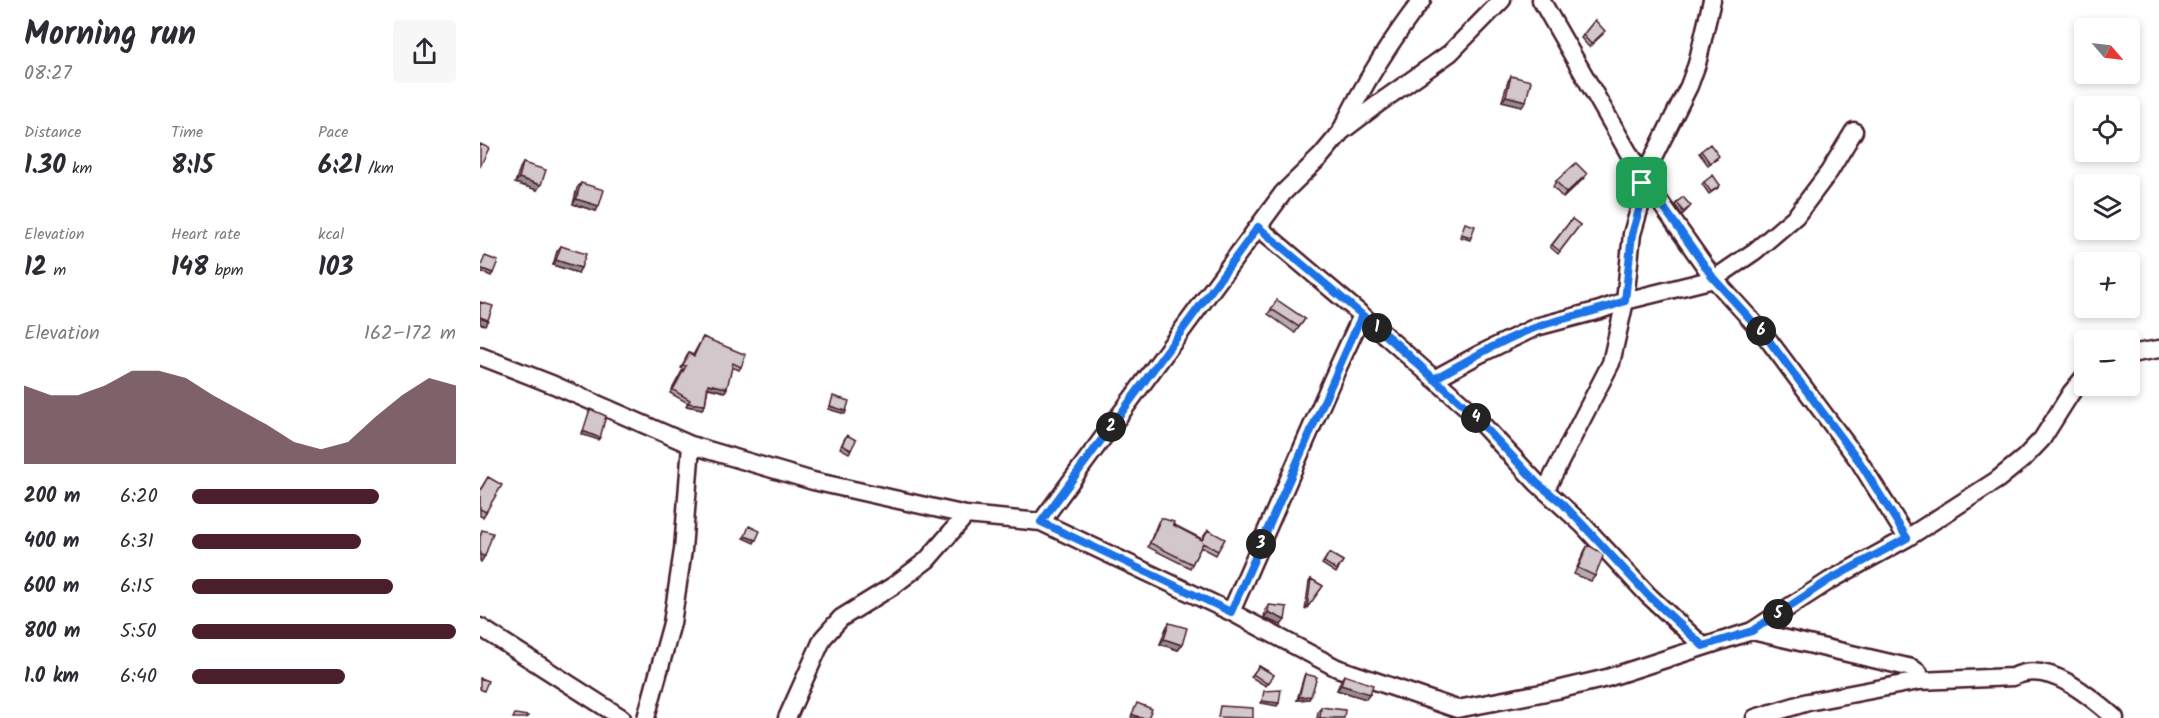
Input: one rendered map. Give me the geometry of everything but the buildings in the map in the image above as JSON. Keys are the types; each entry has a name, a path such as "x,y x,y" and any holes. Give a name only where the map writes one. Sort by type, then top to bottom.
{"street":[{"path":"1041,522 1283,193 1322,156 1341,132 1351,110 1374,72 1422,0"},
{"path":"1341,132 1450,53 1502,0"},
{"path":"1541,0 1643,178 1714,279 1764,334 1859,461 1907,538"},
{"path":"1545,491 1611,363 1625,301 1632,234 1642,200 1643,178 1689,86 1697,64 1712,0"},
{"path":"1434,379 1536,327 1625,301 1714,279 1755,251 1796,216 1830,172 1854,131"},
{"path":"1258,227 1362,315 1473,415 1545,491 1562,503 1648,595 1703,646"},
{"path":"1231,612 1362,315"},
{"path":"2140,352 2159,349"},
{"path":"480,356 554,385 691,446 813,481 966,515 1041,522 1231,612 1337,668 1455,713 1607,678 1752,631 1829,580 1907,538 1997,480 2024,458 2042,439 2074,389"},
{"path":"646,718 672,623 684,539 691,446"},
{"path":"787,718 823,638 841,618 893,586 927,560 966,515"},
{"path":"480,627 622,718"},
{"path":"1752,631 1912,668 1919,673 1919,681"},
{"path":"1755,718 1808,702 1919,681 2013,677 2022,672 2046,674 2083,690 2115,718"}],"route":[{"path":"1642,183 1642,200 1632,234 1625,301 1536,327 1434,379 1399,346 1258,227 1041,522 1231,612 1362,315 1399,346 1434,379 1465,406 1537,483 1562,503 1648,595 1703,646 1752,631 1829,580 1907,538 1891,516 1859,461 1764,334 1714,279 1643,178 1642,183"}]}
